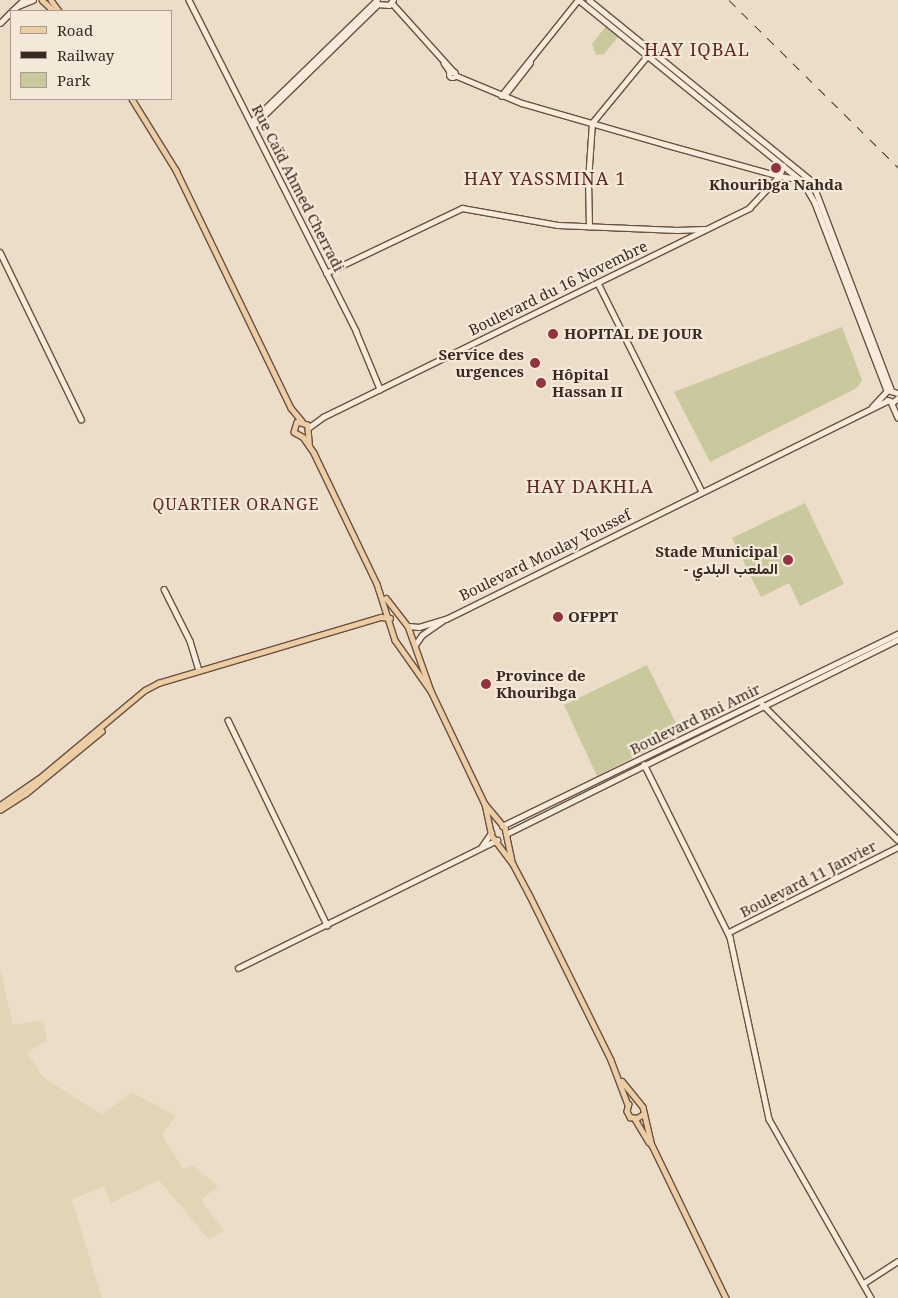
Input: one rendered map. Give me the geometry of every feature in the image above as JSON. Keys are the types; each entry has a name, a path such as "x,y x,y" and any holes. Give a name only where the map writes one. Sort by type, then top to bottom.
{"main road":[{"path":"42,0 53,10"},
{"path":"133,100 176,170 293,411 303,422 307,430 310,446 378,584 390,617 389,624 401,651 431,691"},
{"path":"293,411 294,432 310,446"},
{"path":"294,425 303,422"},
{"path":"300,436 307,430"},
{"path":"378,584 408,626 431,691 485,804 506,835 513,864"},
{"path":"0,805 42,776 145,690 158,683 398,614"},
{"path":"378,619 389,624"},
{"path":"408,658 416,653"},
{"path":"0,810 47,777 158,683"},
{"path":"485,804 491,832 513,864 619,1078 628,1105 628,1115 635,1119 652,1145 726,1298"},
{"path":"491,832 496,825 501,825"},
{"path":"497,840 506,835"},
{"path":"619,1078 636,1102 642,1106 642,1115 652,1145"},
{"path":"628,1105 636,1102"},
{"path":"635,1119 642,1115"}],"street":[{"path":"14,10 24,0"},
{"path":"18,6 33,0"},
{"name":"Rue Caïd Ahmed Cherradi","path":"189,0 326,273 380,389"},
{"path":"582,1 648,57 803,180"},
{"path":"502,96 582,1"},
{"path":"582,1 803,180 815,203 892,391"},
{"path":"252,124 377,2 392,2 454,74 502,96 779,176 812,181 892,391 890,402 898,418"},
{"path":"0,23 10,14"},
{"path":"589,227 589,186 594,124 648,57"},
{"name":"Boulevard du 16 Novembre","path":"303,422 315,421 752,207 779,176 783,166"},
{"path":"807,188 813,185"},
{"path":"326,273 462,208 546,223 589,227 679,231 708,228"},
{"path":"688,230 690,237"},
{"path":"679,231 690,237"},
{"path":"679,231 680,242"},
{"path":"0,252 81,419"},
{"path":"598,283 702,492"},
{"name":"Boulevard Moulay Youssef","path":"871,408 892,391"},
{"name":"Boulevard Moulay Youssef","path":"446,619 871,408 898,401"},
{"name":"Boulevard du 16 Novembre","path":"307,430 315,421"},
{"path":"164,588 190,641 199,671"},
{"path":"408,626 418,627 446,619"},
{"path":"415,645 422,635 446,619"},
{"name":"Boulevard Bni Amir","path":"506,835 898,634"},
{"name":"Boulevard Bni Amir","path":"501,825 898,639"},
{"path":"762,703 898,840"},
{"path":"228,720 327,925"},
{"path":"644,764 729,932 769,1119 871,1298"},
{"path":"480,849 491,832"},
{"path":"238,968 497,840"},
{"name":"Boulevard 11 Janvier","path":"729,932 898,847"},
{"path":"864,1283 898,1261"}],"shaded area":[{"path":"0,969 13,1025 43,1020 47,1040 27,1053 43,1077 102,1115 131,1092 176,1116 162,1135 183,1169 192,1165 218,1186 201,1200 224,1231 209,1240 159,1180 111,1203 103,1186 72,1200 102,1298 0,1298"}],"green space":[{"path":"606,26 619,36 604,54 596,55 592,44"},
{"path":"842,327 862,380 857,388 710,462 674,392"},
{"name":"Stade Municipal - الملعب البلدي","path":"805,503 844,584 800,606 789,583 761,597 732,538"},
{"path":"647,665 681,733 597,776 564,705"}],"railway":[{"path":"729,0 898,167"}],"place":[{"name":"Khouribga Nahda","path":"776,168"},
{"name":"HOPITAL DE JOUR","path":"553,334"},
{"name":"Service des urgences","path":"535,363"},
{"name":"Hôpital Hassan II","path":"541,383"},
{"name":"Stade Municipal - الملعب البلدي","path":"788,560"},
{"name":"OFPPT","path":"558,617"},
{"name":"Province de Khouribga","path":"486,684"}],"district":[{"name":"HAY IQBAL","path":"697,49"},
{"name":"HAY YASSMINA 1","path":"545,178"},
{"name":"HAY DAKHLA","path":"590,486"},
{"name":"QUARTIER ORANGE","path":"236,504"}]}
